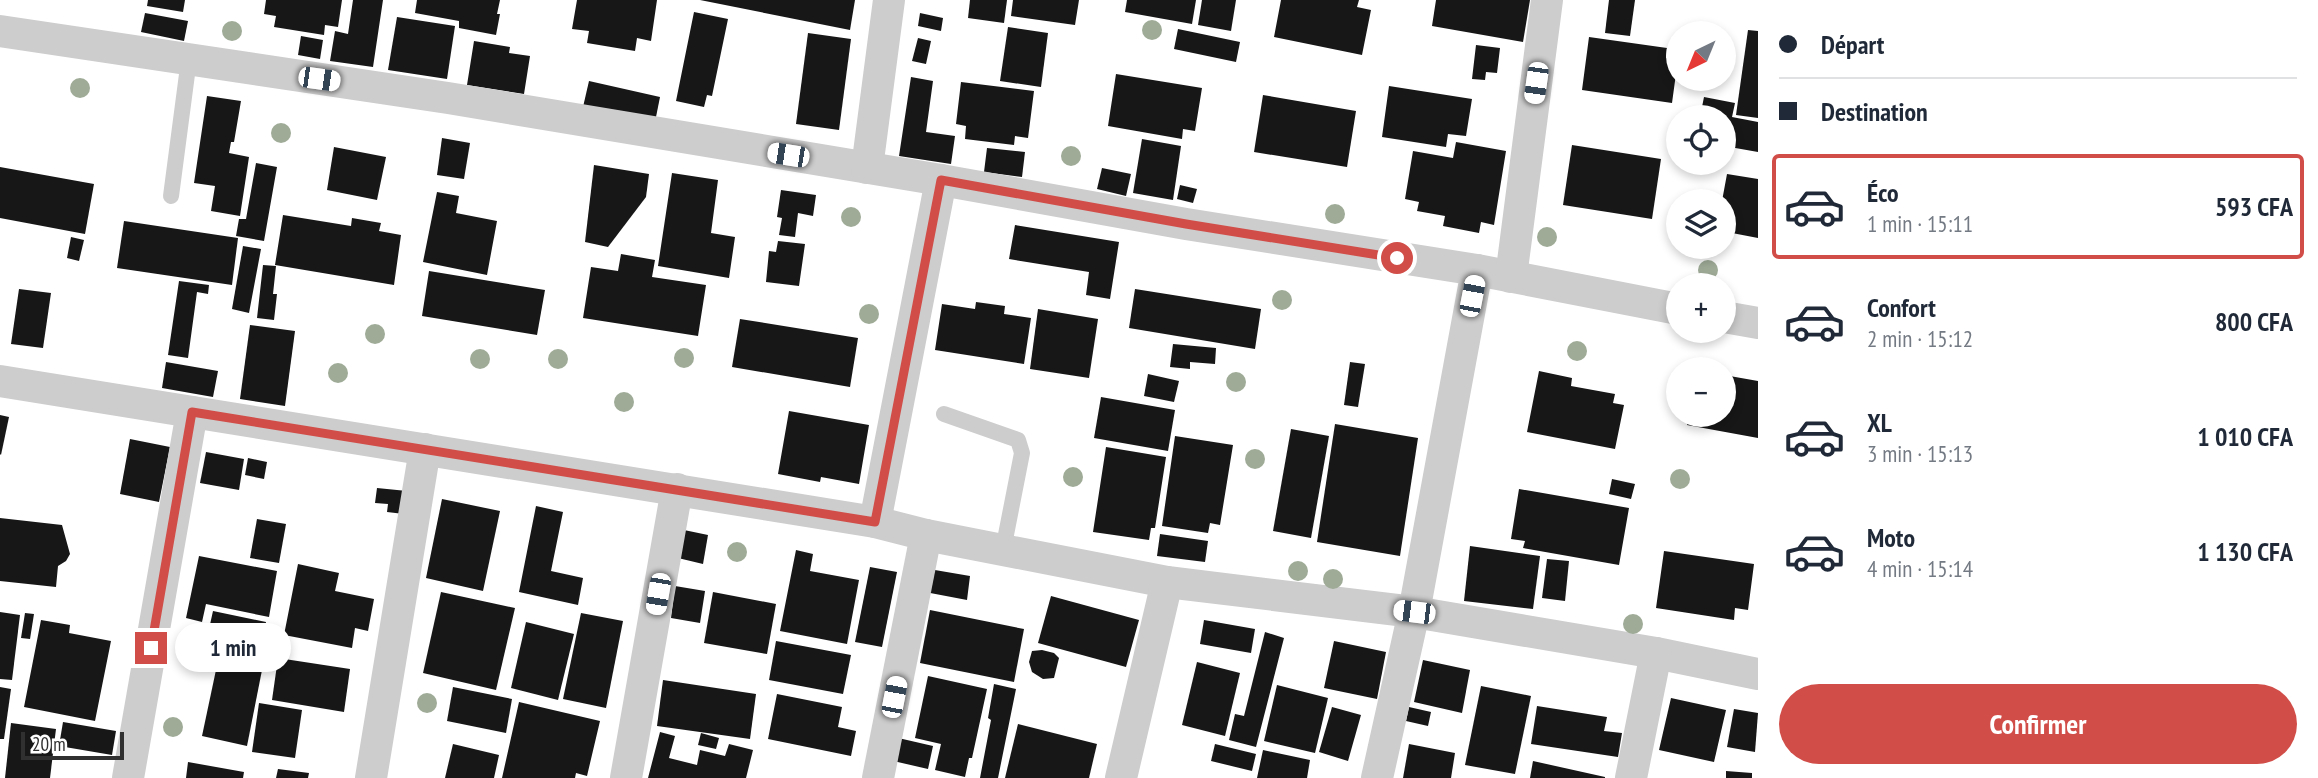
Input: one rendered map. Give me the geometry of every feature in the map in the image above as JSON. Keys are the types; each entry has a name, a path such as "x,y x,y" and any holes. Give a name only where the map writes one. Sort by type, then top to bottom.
{"street":[{"path":"867,168 889,0"},
{"path":"1511,277 1547,0"},
{"path":"0,31 449,98 1186,224 1477,270 1666,307"},
{"path":"875,522 941,180"},
{"path":"1377,778 1414,612 1477,270"},
{"path":"1736,319 1758,323"},
{"path":"0,381 875,522 926,536 1167,582 1414,612 1656,653 1758,674"},
{"path":"128,778 192,412"},
{"path":"371,778 425,449"},
{"path":"626,778 677,489"},
{"path":"878,778 926,536"},
{"path":"1121,778 1167,582"},
{"path":"1630,778 1656,653"}],"lane":[{"path":"171,196 189,60"},
{"path":"944,414 1017,440 1022,453 1003,550"}],"building":[{"path":"148,0 185,0 183,12 147,6"},
{"path":"266,0 342,0 338,27 325,25 324,35 274,27 276,16 264,14"},
{"path":"353,0 383,0 373,67 330,61 335,31 348,34"},
{"path":"417,0 500,0 496,35 459,28 459,21 415,13"},
{"path":"577,0 657,0 651,41 637,38 635,51 587,43 589,31 572,29"},
{"path":"700,0 855,0 850,30"},
{"path":"970,0 1007,0 1004,23 968,18"},
{"path":"1013,0 1079,0 1075,25 1011,16"},
{"path":"1127,0 1196,0 1192,24 1125,12"},
{"path":"1202,0 1236,0 1231,31 1198,25"},
{"path":"1281,0 1359,0 1357,7 1371,10 1362,55 1274,37"},
{"path":"1436,0 1530,0 1523,42 1432,26"},
{"path":"1609,0 1635,0 1630,36 1605,33"},
{"path":"694,12 728,19 712,96 707,95 704,107 676,101"},
{"path":"145,13 188,21 184,41 141,32"},
{"path":"920,13 943,18 941,31 918,26"},
{"path":"397,17 455,26 447,79 388,70"},
{"path":"1008,27 1048,33 1041,87 1000,81"},
{"path":"1178,29 1240,42 1236,62 1174,49"},
{"path":"1748,30 1758,31 1758,118 1736,115"},
{"path":"808,33 851,39 839,130 796,124"},
{"path":"301,36 323,40 320,59 298,55"},
{"path":"1589,37 1666,48 1666,91 1674,91 1672,103 1582,90"},
{"path":"918,38 931,41 926,64 912,61"},
{"path":"474,41 510,47 509,53 530,56 524,94 467,85"},
{"path":"1476,45 1500,48 1497,73 1486,72 1485,80 1472,79"},
{"path":"1116,74 1202,88 1195,131 1183,129 1182,139 1108,126"},
{"path":"911,77 933,81 926,132 955,136 951,164 899,156"},
{"path":"589,81 660,97 655,122 583,107"},
{"path":"961,82 1034,91 1028,138 1015,136 1014,145 965,139 966,126 956,124"},
{"path":"1389,86 1472,99 1466,136 1448,134 1446,147 1382,137"},
{"path":"1263,95 1356,111 1347,167 1254,152"},
{"path":"207,96 241,101 234,142 231,142 229,153 249,157 240,216 211,211 215,186 194,183"},
{"path":"1704,97 1735,103 1735,105 1702,105"},
{"path":"1736,118 1758,122 1758,152 1736,148"},
{"path":"442,138 470,143 464,179 437,175"},
{"path":"1142,139 1181,146 1173,200 1133,193"},
{"path":"1456,142 1506,151 1494,225 1481,222 1479,233 1443,226 1445,216 1417,211 1419,202 1405,199 1413,151 1453,158"},
{"path":"1572,145 1661,159 1652,219 1563,205"},
{"path":"334,147 386,157 377,200 327,190"},
{"path":"987,148 1025,152 1022,177 984,172"},
{"path":"256,163 277,167 264,241 236,236 239,219 246,219"},
{"path":"594,165 649,174 646,197 608,247 585,242"},
{"path":"0,167 94,184 85,234 0,218"},
{"path":"1102,168 1131,174 1126,196 1097,189"},
{"path":"672,173 718,180 711,233 735,237 729,278 658,266"},
{"path":"1727,175 1758,179 1758,238 1736,234 1736,189 1724,189"},
{"path":"1180,185 1197,189 1193,203 1177,199"},
{"path":"781,190 816,195 813,216 798,213 795,237 779,235 782,218 777,217"},
{"path":"437,192 459,196 456,213 497,221 487,275 423,262"},
{"path":"283,215 351,226 352,218 381,223 379,231 401,235 394,285 275,265"},
{"path":"124,221 238,238 232,285 117,268"},
{"path":"1015,225 1119,242 1110,299 1086,295 1089,272 1009,259"},
{"path":"71,237 84,240 79,261 67,258"},
{"path":"778,241 805,244 799,286 766,282 769,251 776,252"},
{"path":"243,246 261,249 249,313 232,309"},
{"path":"621,254 655,260 652,277 706,285 698,336 583,318 591,267 618,271"},
{"path":"263,265 276,266 274,320 257,318"},
{"path":"429,271 545,290 537,335 422,316"},
{"path":"179,281 209,285 208,294 197,292 188,358 168,355"},
{"path":"19,289 51,293 43,348 11,344"},
{"path":"1135,289 1261,309 1255,349 1129,328"},
{"path":"976,302 1005,306 1004,314 1031,318 1024,364 935,350 942,304 975,309"},
{"path":"1038,309 1098,319 1089,378 1030,369"},
{"path":"740,319 858,338 850,387 732,367"},
{"path":"250,325 295,331 285,406 240,399"},
{"path":"1173,344 1216,348 1215,364 1190,362 1190,369 1170,367"},
{"path":"166,362 218,371 213,397 162,388"},
{"path":"1350,362 1365,364 1358,407 1344,405"},
{"path":"1539,371 1572,378 1571,386 1615,394 1613,403 1624,405 1615,449 1527,432"},
{"path":"1148,374 1179,381 1174,402 1144,396"},
{"path":"1736,377 1758,381 1758,438 1698,427 1736,427"},
{"path":"1101,397 1175,410 1168,451 1094,438"},
{"path":"789,411 869,425 859,484 821,477 820,482 778,474"},
{"path":"0,415 9,417 1,455 0,454"},
{"path":"1335,424 1418,438 1400,556 1317,542"},
{"path":"1291,429 1329,436 1311,538 1273,531"},
{"path":"1175,436 1233,445 1220,525 1210,523 1208,533 1162,526"},
{"path":"130,439 170,447 159,502 120,494"},
{"path":"1106,447 1166,457 1155,528 1151,528 1149,540 1093,532"},
{"path":"206,452 244,459 239,490 200,483"},
{"path":"248,458 267,462 264,479 245,475"},
{"path":"1612,479 1635,484 1631,499 1609,494"},
{"path":"377,488 407,491 404,514 387,512 388,504 375,503"},
{"path":"1519,489 1629,508 1619,565 1523,548 1525,541 1511,539"},
{"path":"442,499 500,511 483,591 426,578"},
{"path":"536,506 563,512 551,571 583,578 578,605 519,592"},
{"path":"0,518 62,525 70,554 66,561 58,566 56,587 0,581"},
{"path":"257,519 286,524 279,563 250,558"},
{"path":"684,530 708,535 703,564 678,558"},
{"path":"1160,534 1208,541 1205,562 1157,556"},
{"path":"1470,546 1540,556 1533,609 1464,601"},
{"path":"796,550 813,554 810,571 859,580 847,644 780,631"},
{"path":"1664,551 1754,564 1748,610 1735,608 1734,620 1656,608"},
{"path":"199,556 277,571 269,617 206,604 202,622 186,618"},
{"path":"1547,559 1569,561 1565,601 1542,598"},
{"path":"298,564 339,573 335,591 374,599 368,631 355,628 352,648 284,635"},
{"path":"870,567 897,572 882,647 855,642"},
{"path":"929,569 970,576 967,600 925,592"},
{"path":"675,586 705,591 700,623 671,618"},
{"path":"441,592 515,608 496,690 423,673"},
{"path":"713,592 776,604 767,654 704,643"},
{"path":"1051,596 1139,620 1126,667 1038,643"},
{"path":"930,610 1024,629 1014,682 920,663"},
{"path":"213,611 266,622 264,637 272,638 270,653 240,647 242,636 209,629"},
{"path":"0,612 20,615 12,680 0,679"},
{"path":"25,613 34,614 30,639 21,638"},
{"path":"581,613 623,621 606,708 563,699"},
{"path":"41,620 70,625 69,633 111,641 95,721 24,707"},
{"path":"1204,620 1255,629 1251,653 1200,644"},
{"path":"526,622 574,634 558,700 511,688"},
{"path":"1265,632 1284,638 1256,747 1229,740 1235,714 1244,716"},
{"path":"776,641 851,655 843,694 769,680"},
{"path":"1334,641 1386,652 1377,699 1324,688"},
{"path":"220,651 264,660 247,746 202,736"},
{"path":"1032,651 1054,653 1059,658 1054,678 1043,679 1032,672 1029,662"},
{"path":"278,658 350,669 344,712 272,700"},
{"path":"1423,660 1470,670 1462,713 1414,702"},
{"path":"1197,662 1240,673 1225,736 1182,725"},
{"path":"928,676 987,689 972,758 969,758 965,777 935,770 941,744 915,738"},
{"path":"663,680 756,694 750,739 657,726"},
{"path":"994,684 1016,689 998,778 980,778 991,720 988,718"},
{"path":"1277,685 1328,698 1315,753 1264,741"},
{"path":"1481,686 1531,696 1515,774 1465,765"},
{"path":"0,687 11,689 4,739 0,739"},
{"path":"453,687 512,699 506,733 447,721"},
{"path":"777,694 842,707 838,727 856,731 851,756 768,739"},
{"path":"1671,698 1726,710 1714,762 1659,750"},
{"path":"519,702 600,721 587,776 576,773 575,778 502,778"},
{"path":"259,703 302,710 295,758 252,752"},
{"path":"1537,706 1607,717 1604,731 1622,733 1618,757 1531,744"},
{"path":"1332,707 1361,715 1348,761 1319,752"},
{"path":"1409,707 1431,712 1428,726 1406,721"},
{"path":"1734,709 1758,713 1755,752 1727,747"},
{"path":"63,722 116,731 112,755 59,746"},
{"path":"11,723 56,729 50,778 5,778"},
{"path":"1018,724 1097,744 1089,778 1005,778"},
{"path":"660,732 675,736 669,758 697,765 700,750 725,756 729,744 753,750 746,778 648,778"},
{"path":"701,733 719,738 716,749 698,745"},
{"path":"894,737 933,746 928,769 889,760"},
{"path":"453,744 499,755 494,778 445,778"},
{"path":"1215,744 1256,754 1252,771 1211,761"},
{"path":"1409,744 1455,753 1451,778 1403,778"},
{"path":"1263,750 1310,760 1307,778 1257,778"},
{"path":"1533,761 1605,777 1605,778 1530,778"},
{"path":"188,762 244,772 243,778 186,778"},
{"path":"278,769 309,773 308,778 276,778"},
{"path":"1726,771 1752,773 1752,778 1726,778"}],"route":[{"path":"151,648 192,412 875,522 941,180 1397,258"}]}
